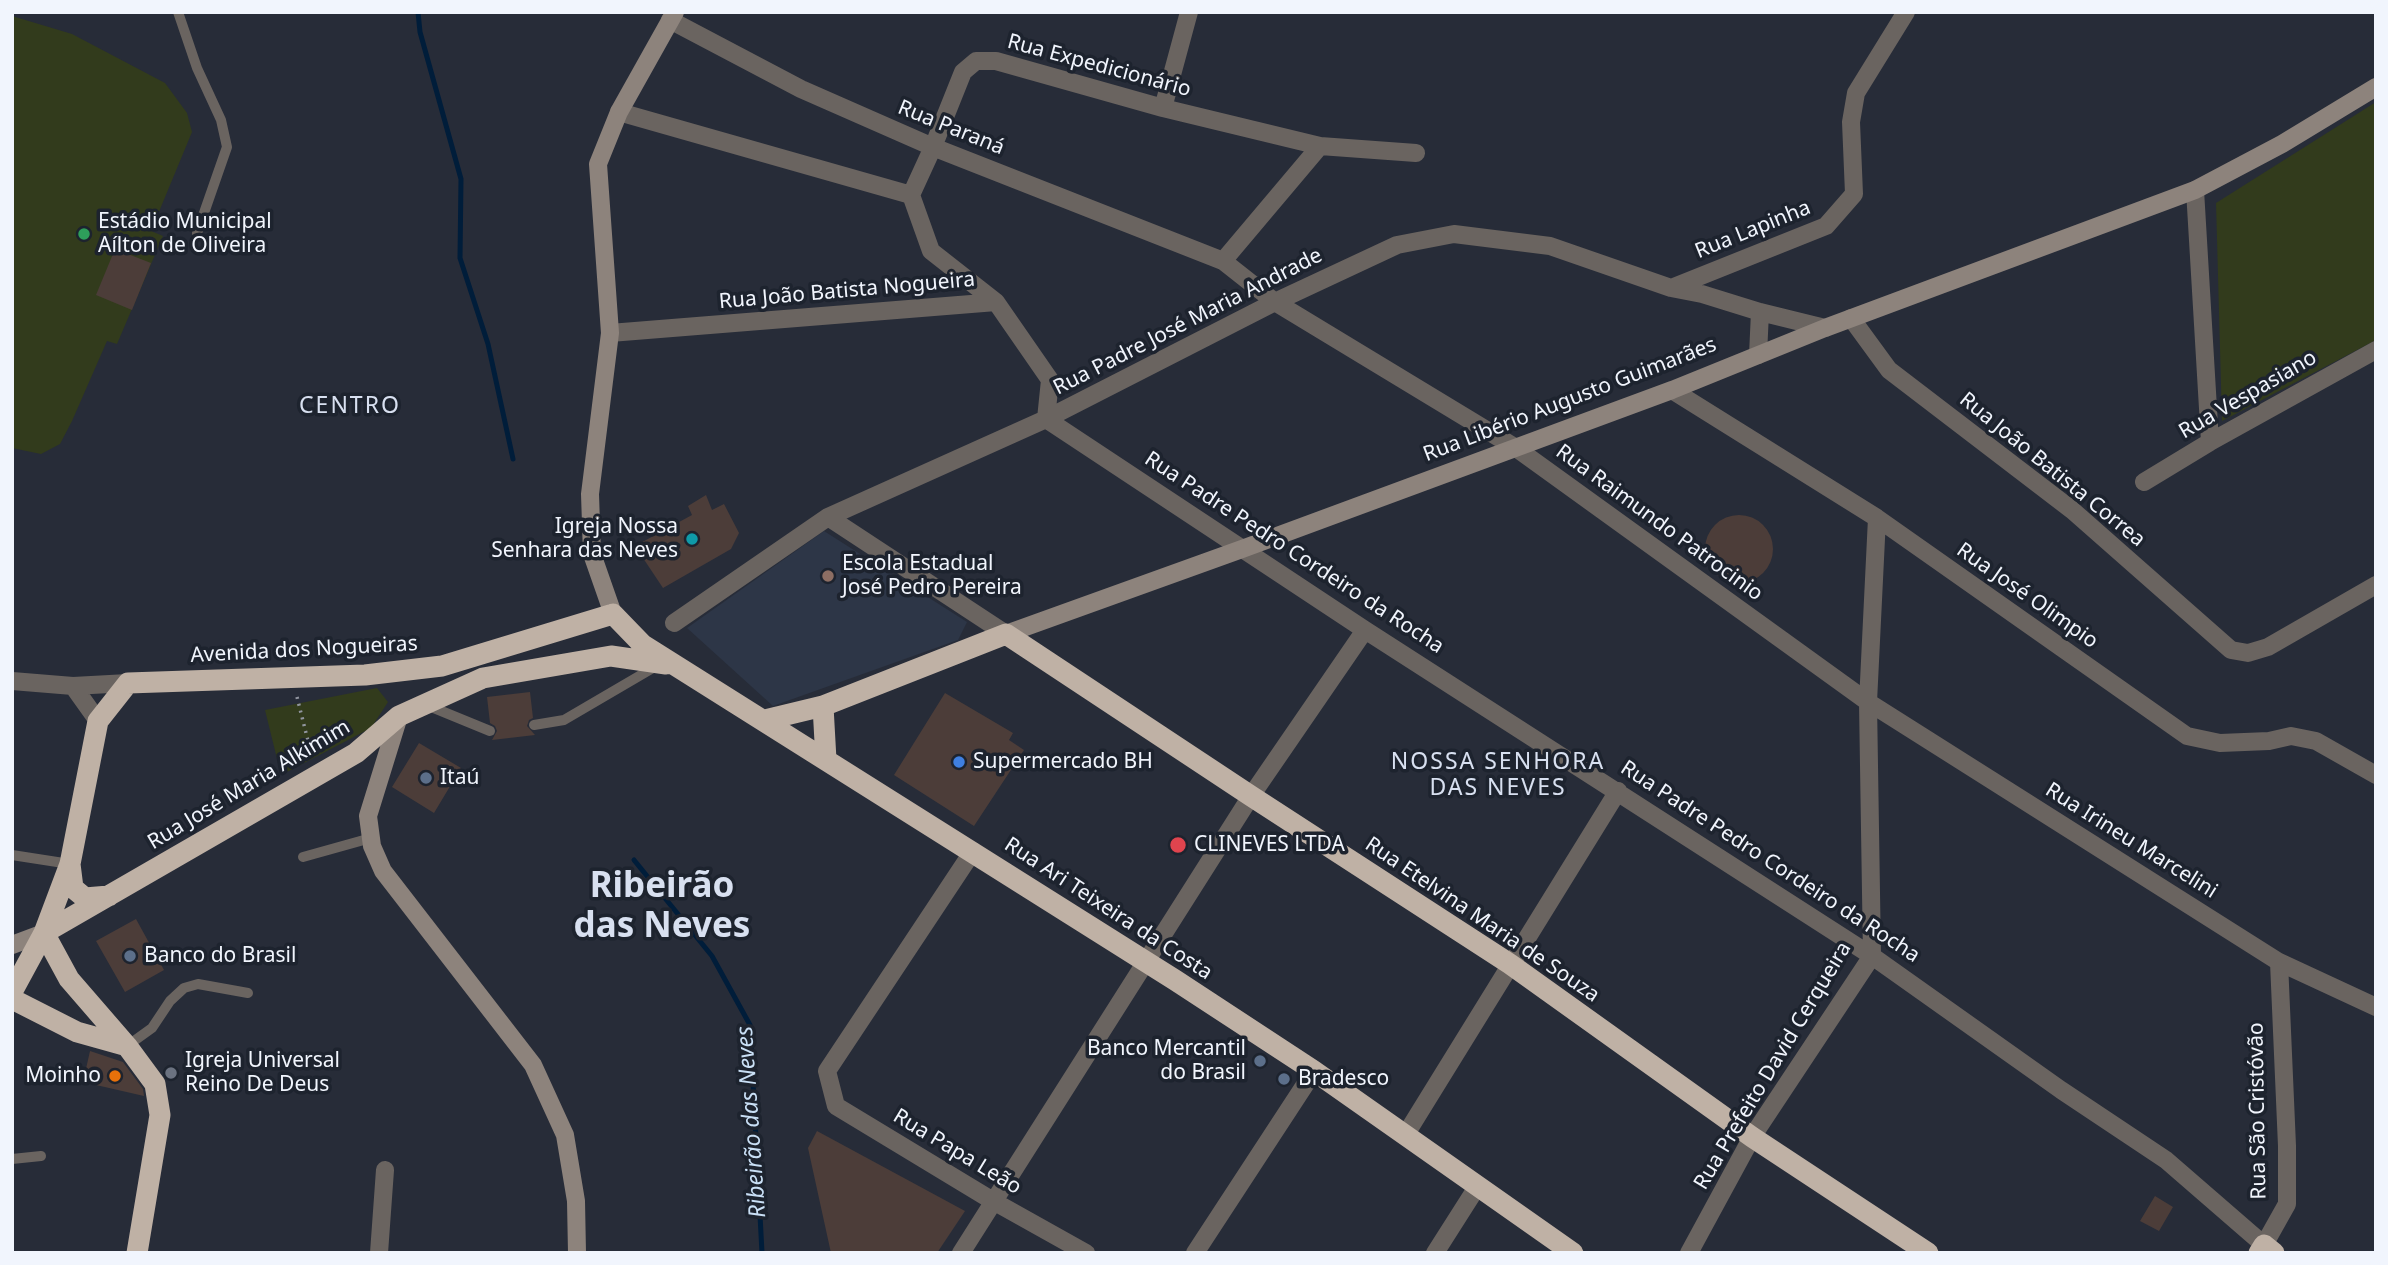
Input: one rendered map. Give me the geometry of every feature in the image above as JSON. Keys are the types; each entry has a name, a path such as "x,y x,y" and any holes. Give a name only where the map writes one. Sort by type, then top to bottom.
{"highway":[{"path":"611,656 613,614"},
{"name":"Rua Ari Teixeira da Costa","path":"613,614 642,644 669,665 765,720 1146,961 1406,1134 1573,1253"},
{"name":"Avenida dos Nogueiras","path":"128,683 366,675 442,666 613,614"},
{"name":"Rua Libério Augusto Guimarães","path":"765,720 823,706 1006,634"},
{"name":"Rua Etelvina Maria de Souza","path":"1006,634 1510,964 1752,1137 1928,1253"},
{"name":"Rua José Maria Alkimim","path":"44,933 356,753 399,716 483,678 611,656 669,665"},
{"path":"12,992 44,933 70,864 98,721 128,683"},
{"path":"823,706 826,760"},
{"path":"70,864 73,888 85,898 111,895"},
{"path":"44,933 69,979 127,1046 155,1084 160,1115 137,1253"},
{"path":"12,999 78,1032 127,1046"}],"street":[{"path":"1163,108 1189,12"},
{"name":"Rua Lapinha","path":"1671,288 1826,226 1854,194 1852,122 1856,93 1906,12"},
{"path":"613,614 592,554 590,494 610,333 598,164 619,112 672,16"},
{"name":"Rua Paraná","path":"672,16 801,89 933,147 1223,261 1275,302"},
{"name":"Rua Expedicionário","path":"911,195 963,72 976,61 996,61 1163,108 1320,146 1416,153"},
{"name":"Rua Libério Augusto Guimarães","path":"1006,634 1672,390 1851,318 2195,190 2282,144 2376,87"},
{"path":"619,112 911,195 930,251 996,302"},
{"path":"1223,261 1320,146"},
{"path":"2195,190 2210,442"},
{"name":"Rua Padre José Maria Andrade","path":"674,622 828,517 1046,419 1275,302 1397,245 1454,233 1550,246 1671,288 1825,328"},
{"name":"Rua João Batista Nogueira","path":"610,333 996,302 1050,380 1046,419"},
{"name":"Rua Raimundo Patrocinio","path":"1275,302 1516,448 1868,702"},
{"path":"1758,355 1760,312"},
{"name":"Rua João Batista Correa","path":"1851,318 1889,370 2072,510 2231,650 2248,653 2268,647 2376,585"},
{"name":"Rua Vespasiano","path":"2144,482 2210,442 2376,350"},
{"name":"Rua José Olimpio","path":"1672,390 1877,519 2188,736 2220,743 2269,741 2291,736 2316,741 2376,775"},
{"name":"Rua Padre Pedro Cordeiro da Rocha","path":"1046,419 1365,630 1872,956 2061,1090 2166,1160 2266,1250"},
{"path":"828,517 1006,634"},
{"name":"Rua Prefeito David Cerqueira","path":"1689,1253 1752,1137 1872,956 1868,702 1877,519"},
{"path":"961,1253 1251,796 1365,630"},
{"name":"Avenida dos Nogueiras","path":"12,681 73,686 128,683"},
{"path":"73,686 98,721"},
{"name":"Rua Irineu Marcelini","path":"1868,702 2279,962 2376,1007"},
{"path":"399,716 368,816 372,846 383,871 533,1065 565,1135 576,1201 577,1253"},
{"path":"1406,1134 1618,791"},
{"name":"Rua Papa Leão","path":"973,852 827,1071 835,1106 993,1201 1087,1253"},
{"name":"Rua José Maria Alkimim","path":"12,945 44,933"},
{"name":"Rua São Cristóvão","path":"2266,1250 2287,1204 2279,962"},
{"path":"1195,1253 1314,1072"},
{"path":"379,1253 385,1170"},
{"path":"1435,1253 1477,1187"}],"lane":[{"path":"178,12 197,68 220,120 227,147 197,233"},
{"path":"534,725 564,720 669,665"},
{"path":"425,704 491,731"},
{"path":"303,857 371,838"},
{"path":"12,855 70,864"},
{"path":"127,1046 152,1028 170,1001 184,988 198,985 248,993"},
{"path":"12,1159 41,1156"}],"path":[{"path":"292,677 317,776"}],"shaded area":[{"name":"Escola Estadual José Pedro Pereira","path":"824,531 967,622 958,640 773,706 687,628"}],"green space":[{"name":"Estádio Municipal Aílton de Oliveira","path":"12,16 72,34 165,83 187,113 192,132 151,231 163,236 117,344 107,341 60,444 41,454 12,448"},
{"path":"2376,102 2376,340 2222,421 2216,203"},
{"path":"377,688 388,702 371,728 281,775 265,710"}],"building":[{"path":"115,249 151,263 132,310 96,295"},
{"name":"Igreja Nossa Senhara das Neves","path":"706,495 712,510 724,504 739,533 731,549 663,588 635,546 692,515 688,506"},
{"path":"1739,515 1752,518 1763,525 1770,536 1773,549 1770,562 1763,573 1752,580 1739,583 1726,580 1715,573 1708,562 1705,549 1708,536 1715,525 1726,518"},
{"path":"530,692 533,718 527,726 535,735 492,740 497,731 490,723 487,697"},
{"name":"Supermercado BH","path":"945,693 1013,733 1009,740 1024,750 974,826 894,775"},
{"name":"Itaú","path":"419,743 461,768 434,813 392,787"},
{"name":"Banco do Brasil","path":"136,919 164,970 125,992 96,941"},
{"name":"Moinho","path":"90,1051 123,1062 143,1089 144,1096 83,1082"},
{"path":"817,1131 965,1211 937,1253 831,1253 808,1148"},
{"path":"2155,1196 2173,1207 2159,1231 2140,1221"}],"waterway":[{"name":"Ribeirão das Neves","path":"418,12 420,32 461,179 460,258 488,344 513,459"},
{"name":"Ribeirão das Neves","path":"634,860 712,956 750,1025 762,1253"}],"place":[{"name":"Estádio Municipal Aílton de Oliveira","path":"84,234"},
{"name":"Igreja Nossa Senhara das Neves","path":"692,539"},
{"name":"Escola Estadual José Pedro Pereira","path":"828,576"},
{"name":"Supermercado BH","path":"959,762"},
{"name":"Itaú","path":"426,778"},
{"name":"CLINEVES LTDA","path":"1178,845"},
{"name":"Banco do Brasil","path":"130,956"},
{"name":"Banco Mercantil do Brasil","path":"1260,1061"},
{"name":"Igreja Universal Reino De Deus","path":"171,1073"},
{"name":"Moinho","path":"115,1076"},
{"name":"Bradesco","path":"1284,1079"}],"district":[{"name":"CENTRO","path":"350,406"},
{"name":"NOSSA SENHORA DAS NEVES","path":"1498,775"},
{"name":"Ribeirão das Neves","path":"662,907"}]}
